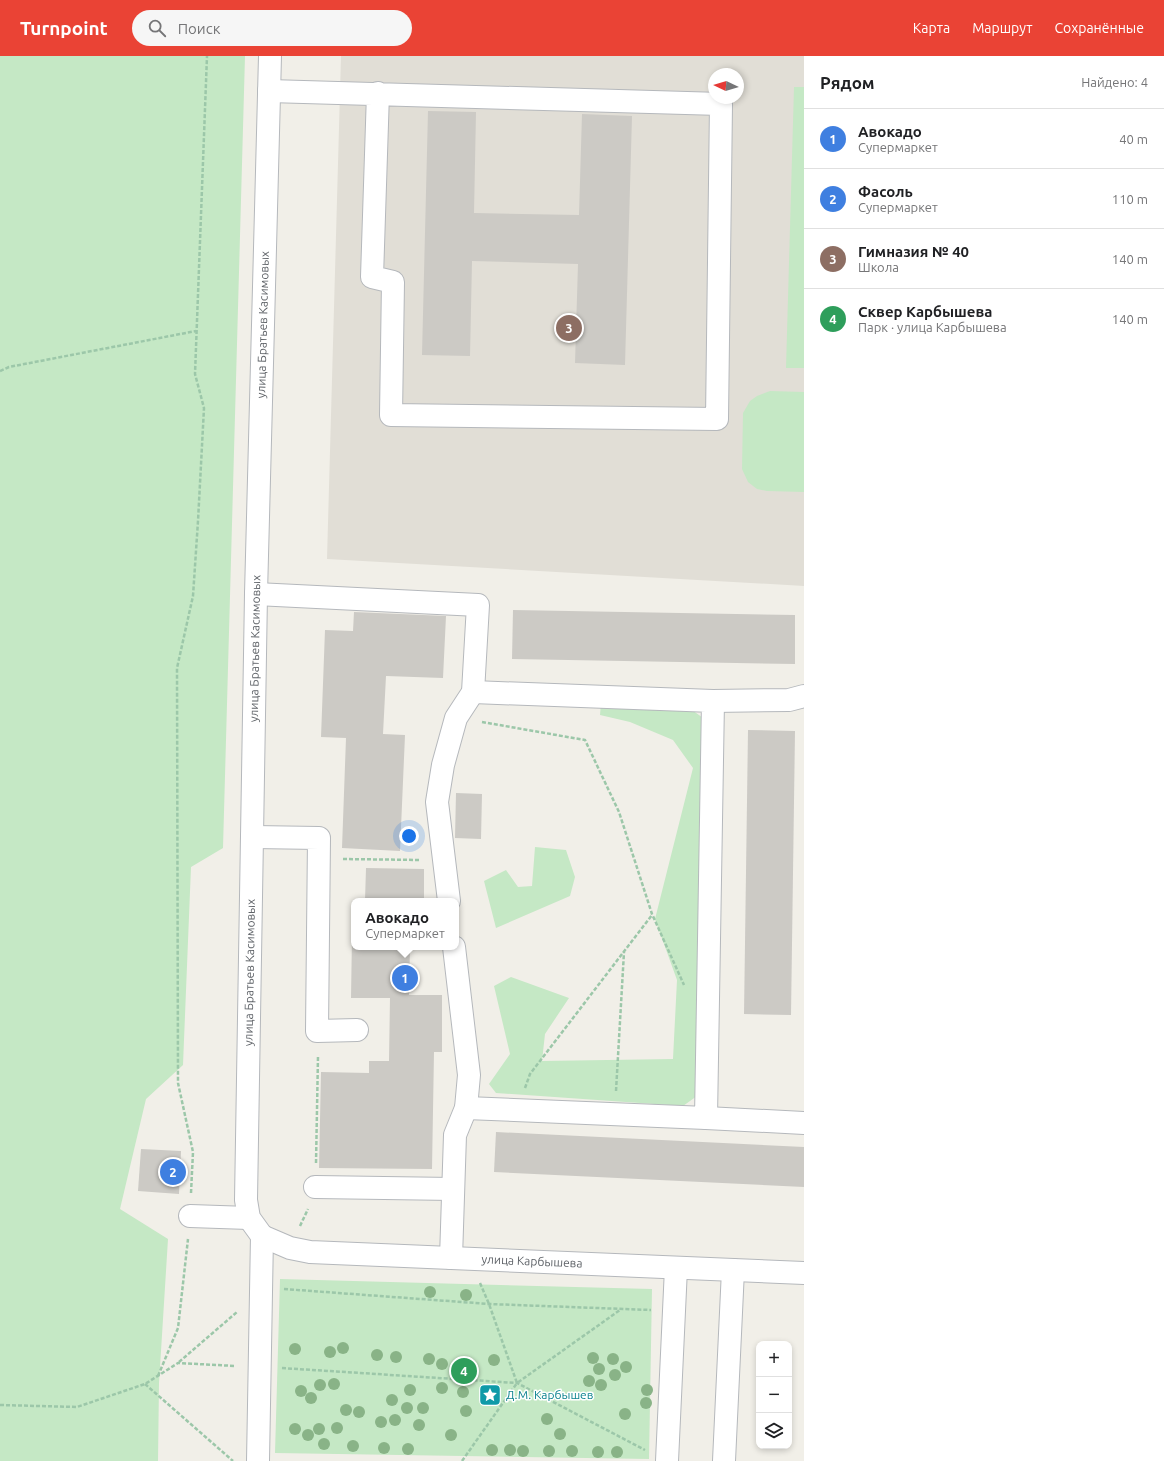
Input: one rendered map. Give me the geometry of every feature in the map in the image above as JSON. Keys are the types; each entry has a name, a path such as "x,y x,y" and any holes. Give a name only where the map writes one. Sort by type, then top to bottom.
{"street":[{"name":"улица Братьев Касимовых","path":"262,1236 249,1218 246,1200 256,594 270,56"},
{"path":"269,91 378,93 721,104 717,419 391,414 393,282 372,277 378,93"},
{"path":"256,594 478,604 473,692 456,718 443,765 437,802 449,898"},
{"path":"473,692 713,701 789,700 804,696"},
{"path":"706,1118 713,701"},
{"path":"252,837 320,838 317,1031 357,1030"},
{"path":"454,950 469,1075 466,1108 455,1134 452,1189 460,1258"},
{"path":"466,1108 804,1123"},
{"path":"315,1187 452,1189"},
{"path":"190,1216 249,1218"},
{"path":"258,1461 262,1236"},
{"name":"улица Карбышева","path":"262,1236 290,1248 310,1252 804,1273"},
{"path":"667,1461 676,1268"},
{"path":"724,1461 733,1270"}],"path":[{"path":"158,1376 178,1328 190,1216 194,1152 178,1083 177,668 193,596 204,408 195,374 207,56"},
{"path":"0,371 9,367 196,331"},
{"path":"456,718 585,740 619,812 652,914 685,988"},
{"path":"319,859 444,860"},
{"path":"517,1110 530,1074 652,914"},
{"path":"614,1115 624,952"},
{"path":"299,1227 307,1212 315,1187 318,1056"},
{"path":"460,1258 489,1304 517,1383"},
{"path":"0,1406 77,1407 145,1384 178,1363 262,1288 489,1304 674,1311"},
{"path":"462,1461 517,1383 621,1309"},
{"path":"178,1363 517,1383 667,1461"},
{"path":"145,1384 234,1461"}],"shaded area":[{"path":"341,56 804,56 804,586 327,559"}],"green space":[{"path":"0,56 245,56 223,848 191,867 183,1065 146,1099 120,1209 168,1239 159,1383 158,1461 0,1461"},
{"path":"794,87 804,87 804,368 786,368"},
{"path":"770,391 804,392 804,492 767,491 757,489 748,482 742,469 743,413 750,401 757,396"},
{"path":"601,703 692,710 710,723 697,1096 683,1106 496,1093 489,1084 510,1054 494,986 511,977 569,998 545,1034 542,1061 673,1059 677,980 655,919 693,768 673,740 630,722 600,715"},
{"path":"535,847 566,850 575,877 570,896 496,928 484,881 506,870 518,887 532,886"},
{"path":"280,1279 652,1289 649,1459 275,1453"}],"building":[{"path":"428,111 476,112 474,213 579,215 582,114 632,116 625,365 575,363 578,264 472,261 470,356 422,355"},
{"path":"513,610 795,615 795,664 512,659"},
{"path":"354,612 446,616 443,678 386,676 383,734 405,735 400,851 342,848 346,738 321,737 325,630 353,631"},
{"path":"748,730 795,731 791,1015 744,1014"},
{"path":"456,793 482,794 481,839 455,838"},
{"path":"366,868 424,869 424,898 365,898"},
{"path":"352,950 410,950 409,995 442,995 442,1052 434,1052 432,1169 319,1168 321,1072 369,1073 369,1061 389,1061 390,998 351,998"},
{"path":"496,1132 804,1147 804,1187 494,1172"},
{"path":"141,1149 181,1151 179,1194 138,1191"}],"place":[{"name":"Гимназия № 40","path":"569,328"},
{"name":"Авокадо","path":"405,978"},
{"name":"Фасоль","path":"173,1172"},
{"name":"Сквер Карбышева","path":"464,1371"},
{"name":"Д.М. Карбышев","path":"490,1395"}]}
